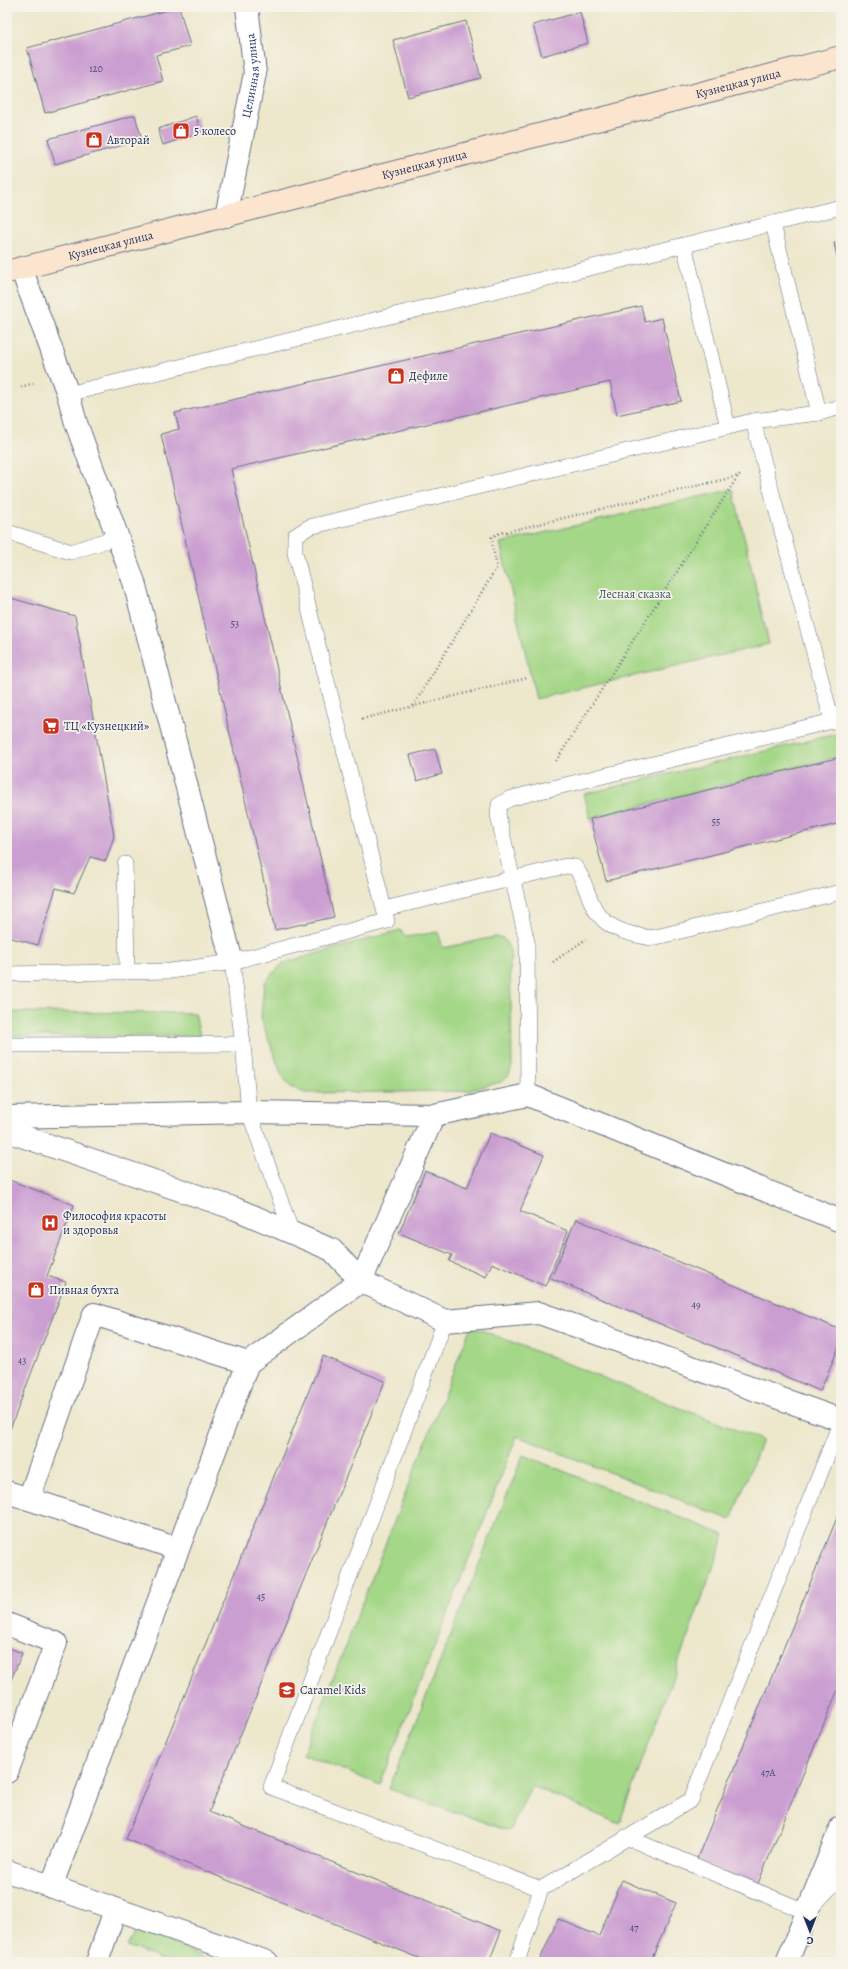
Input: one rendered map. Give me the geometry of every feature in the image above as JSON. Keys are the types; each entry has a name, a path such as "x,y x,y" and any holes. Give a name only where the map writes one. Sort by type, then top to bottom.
{"main road":[{"name":"Кузнецкая улица","path":"14,270 841,57"}],"street":[{"name":"Целинная улица","path":"226,216 255,74 248,7"},
{"path":"14,270 68,394 76,423 134,582 232,962"},
{"path":"7,1117 249,1112 434,1115 528,1095 841,1221"},
{"path":"51,1887 248,1363 362,1281 434,1115"},
{"path":"7,1131 236,1209 332,1250 362,1281 445,1320 539,1313 841,1420"},
{"path":"29,1498 94,1314 248,1363"},
{"path":"7,1492 29,1498 178,1549"},
{"path":"7,1624 56,1643 7,1772"},
{"path":"787,1962 841,1827"},
{"path":"7,1871 267,1962"},
{"path":"97,1962 115,1910"}],"lane":[{"path":"68,394 841,207"},
{"path":"773,224 819,413"},
{"path":"684,245 728,427"},
{"path":"7,974 171,971 232,962 387,921 295,553 295,536 309,527 753,421 819,413 841,407"},
{"path":"528,1095 527,942 498,815 499,805 509,799 536,792 836,720 753,421"},
{"path":"7,532 71,552 117,537"},
{"path":"125,864 127,972"},
{"path":"384,909 566,866 575,867 580,873 592,904 606,924 629,935 652,938 841,892"},
{"path":"232,962 243,1044 249,1112 292,1233"},
{"path":"7,1045 243,1044"},
{"path":"445,1320 271,1787 540,1889"},
{"path":"517,1962 540,1889 691,1800 841,1420"},
{"path":"626,1837 807,1912 841,1876"}],"path":[{"path":"21,387 37,382"},
{"path":"536,792 738,476 742,473 742,468"},
{"path":"413,706 498,567 492,537 497,534 738,476"},
{"path":"338,725 527,678"},
{"path":"527,969 546,968 606,924"}],"green space":[{"name":"Лесная сказка","path":"733,489 769,644 536,699 500,543"},
{"path":"841,733 841,756 590,818 584,794"},
{"path":"400,930 406,937 438,932 443,948 495,937 503,938 510,951 512,1066 509,1075 501,1082 468,1091 305,1093 291,1087 282,1076 261,1019 264,983 283,963"},
{"path":"7,1012 195,1013 200,1036 7,1036"},
{"path":"471,1326 762,1440 731,1520 517,1436 380,1785 303,1754"},
{"path":"523,1455 725,1535 619,1824 532,1786 509,1831 389,1789"},
{"path":"135,1932 152,1934 213,1962 167,1962 127,1946"}],"building":[{"path":"179,7 190,46 156,55 163,81 45,113 27,48"},
{"path":"580,12 588,43 542,56 533,25"},
{"path":"466,21 481,78 408,97 393,40"},
{"path":"135,115 142,140 55,164 48,139"},
{"path":"196,116 201,132 163,145 158,129"},
{"path":"841,241 841,268 840,268 834,243"},
{"path":"641,306 645,322 662,318 681,401 617,415 610,382 231,469 334,917 275,930 161,434 179,429 175,413"},
{"name":"ТЦ «Кузнецкий»","path":"7,597 75,616 114,836 106,861 90,857 74,893 56,888 38,945 7,937"},
{"path":"435,749 442,774 417,781 410,755"},
{"path":"841,757 841,823 606,881 590,819"},
{"path":"490,1133 544,1155 520,1211 568,1231 545,1286 492,1263 486,1277 449,1261 452,1255 399,1233 425,1171 467,1188"},
{"path":"7,1179 74,1205 47,1276 66,1282 7,1437"},
{"path":"576,1219 841,1330 841,1342 820,1391 551,1278"},
{"path":"323,1356 385,1381 209,1812 501,1931 489,1962 429,1962 126,1839"},
{"path":"841,1508 841,1682 757,1886 696,1861"},
{"path":"7,1647 22,1653 7,1690"},
{"path":"622,1880 676,1903 652,1958 661,1962 539,1962 558,1919 599,1936"}],"place":[{"name":"5 колесо","path":"181,131"},
{"name":"Авторай","path":"94,140"},
{"name":"Дефиле","path":"396,376"},
{"name":"ТЦ «Кузнецкий»","path":"51,726"},
{"name":"Философия красоты и здоровья","path":"50,1223"},
{"name":"Пивная бухта","path":"36,1290"},
{"name":"Caramel Kids","path":"287,1690"}]}
